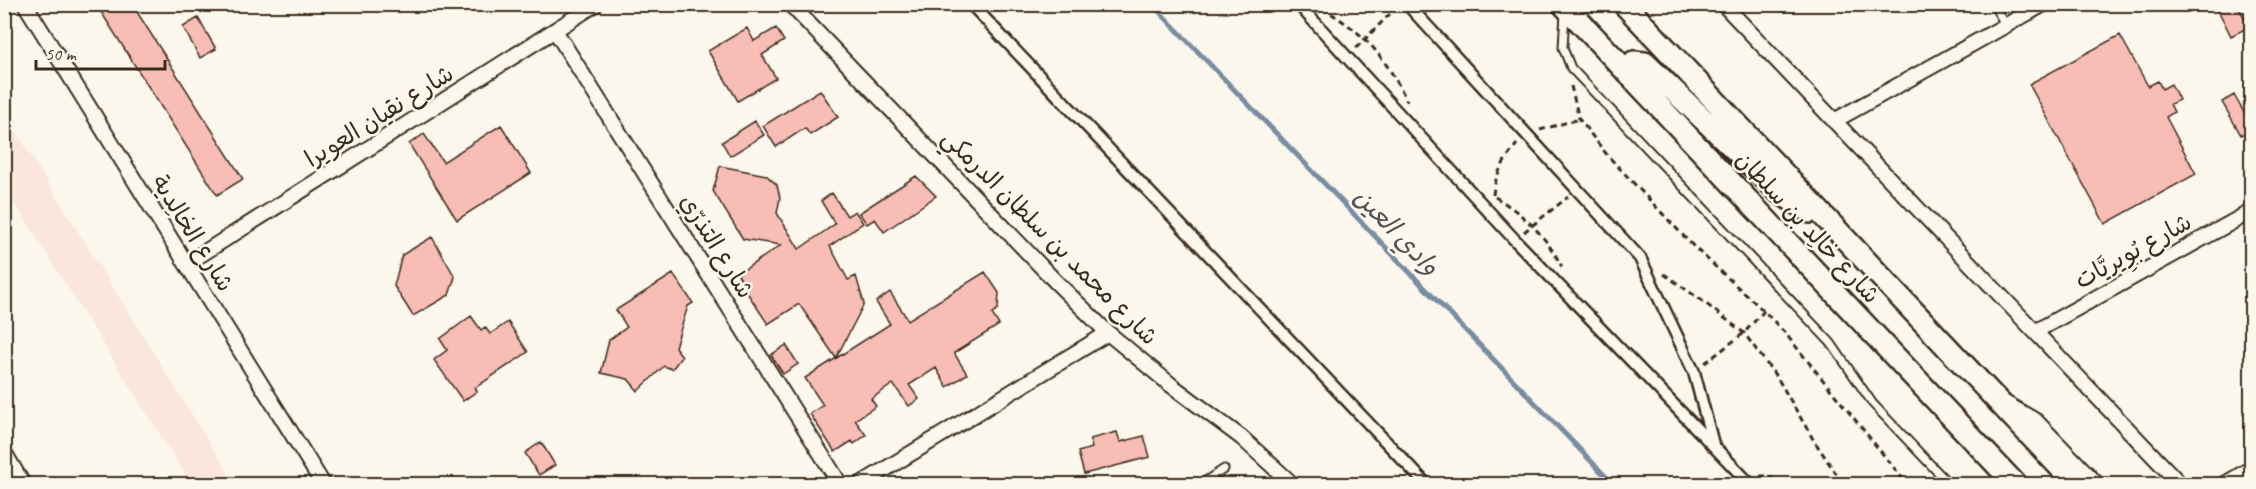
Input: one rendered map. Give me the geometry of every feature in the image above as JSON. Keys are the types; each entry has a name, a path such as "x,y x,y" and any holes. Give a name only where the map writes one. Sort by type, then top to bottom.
{"main road":[{"name":"شارع خالِد بن سلطان","path":"1624,4 2076,484"},
{"name":"شارع خالِد بن سلطان","path":"1564,6 2015,484"},
{"path":"1627,71 1634,62 1645,63 1779,192 1802,208 1827,220"}],"street":[{"name":"شارع الخالِدية","path":"25,4 323,484"},
{"name":"شارع نقيان العويرا","path":"186,264 556,32 596,4"},
{"name":"شارع محمد بن سلطان الدرمكي","path":"790,4 1055,281 1108,333 1242,438 1292,484"},
{"path":"971,4 1426,484"},
{"path":"1298,4 1514,239 1750,484"},
{"path":"1407,4 1640,258 1694,372 1714,448"},
{"path":"1723,4 2180,484"},
{"path":"1834,121 2044,4"},
{"name":"شارع التذرّي","path":"556,32 840,484"},
{"name":"شارع بُوِيريَّات","path":"2036,331 2252,211"},
{"path":"861,484 1108,333"},
{"path":"1996,400 2024,412 2036,421 2097,484"},
{"path":"7,461 24,484"},
{"path":"2226,484 2252,468"}],"lane":[{"path":"1994,4 2006,26"},
{"path":"1564,6 1563,48 1571,68 1831,343 1873,404 1950,484"},
{"path":"1201,484 1224,469"}],"path":[{"path":"1347,58 1400,4"},
{"path":"1317,5 1346,22 1365,38 1393,73 1409,105"},
{"path":"1571,68 1570,81 1579,119 1608,156 1694,247 1764,311 1792,342 1907,484"},
{"path":"1514,239 1576,190"},
{"path":"1640,258 1744,333 1778,379 1813,439 1843,484"},
{"path":"1694,372 1744,333 1764,311"}],"shaded area":[{"path":"5,114 235,484 191,484 5,187"}],"building":[{"path":"96,4 132,4 243,179 217,195"},
{"path":"2215,4 2237,4 2249,27 2231,36"},
{"path":"198,18 216,49 200,58 183,27"},
{"path":"747,28 754,41 776,28 784,41 762,55 776,78 738,101 708,51"},
{"path":"2120,35 2148,86 2158,81 2162,89 2171,84 2179,100 2170,104 2174,112 2166,117 2196,174 2105,224 2029,84"},
{"path":"820,90 838,117 810,135 805,128 776,147 763,126"},
{"path":"2234,95 2252,127 2241,135 2222,102"},
{"path":"755,121 764,135 730,156 722,142"},
{"path":"501,125 531,173 457,220 409,144 424,134 443,162"},
{"path":"720,166 766,175 777,185 780,198 777,213 799,249 835,224 821,201 832,193 847,216 855,211 863,223 830,246 848,280 856,276 864,304 836,358 799,304 768,324 748,294 738,274 781,245 743,239 713,191"},
{"path":"916,176 936,196 884,232 875,219 867,224 859,213"},
{"path":"432,237 455,277 449,295 413,316 394,286 402,255"},
{"path":"985,272 999,293 998,309 992,314 999,325 954,353 967,374 947,387 936,368 909,385 919,399 909,406 893,384 871,399 876,406 855,420 866,435 854,444 852,441 835,452 810,414 823,405 805,378 890,324 876,302 890,292 908,320"},
{"path":"673,274 693,303 688,306 675,347 682,356 672,369 664,366 638,391 628,379 601,373 609,340 627,327 616,310"},
{"path":"471,316 481,330 485,327 490,334 508,322 528,352 475,388 477,391 463,401 434,360 447,350 440,339"},
{"path":"786,345 798,364 783,374 771,355"},
{"path":"1117,432 1120,442 1144,436 1150,457 1084,474 1078,452 1092,448 1090,439"},
{"path":"541,442 555,465 539,475 525,453"}],"waterway":[{"name":"وادي العين","path":"1152,4 1613,484"}]}
